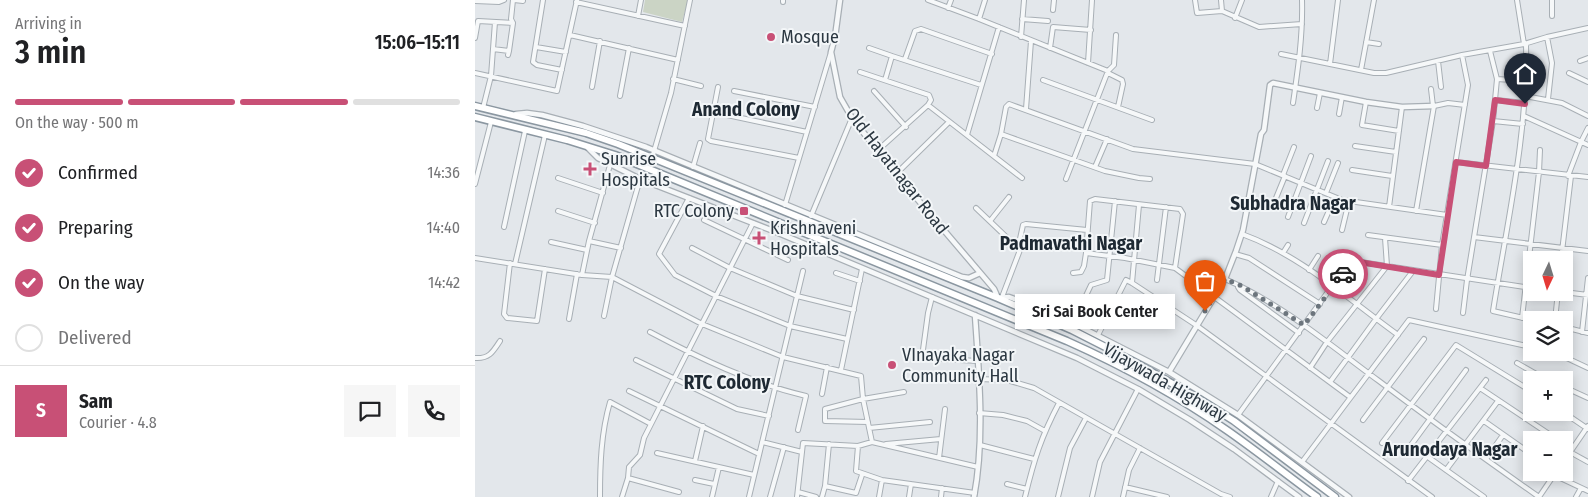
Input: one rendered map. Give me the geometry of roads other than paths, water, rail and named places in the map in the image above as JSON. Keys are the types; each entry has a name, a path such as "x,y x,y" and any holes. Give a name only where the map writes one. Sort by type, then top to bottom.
{"highway":[{"name":"Vijaywada Highway","path":"475,106 586,133 654,154 861,239 1072,330 1129,359 1201,400 1234,421 1335,497"},
{"name":"Vijaywada Highway","path":"475,117 585,145 643,166 1067,341 1114,364 1194,409 1253,449 1317,497"},
{"path":"535,133 537,121"},
{"path":"1253,449 1259,441"}],"street":[{"path":"475,1 499,2 504,0"},
{"path":"493,49 509,53 513,23 511,18 513,0 523,1"},
{"path":"543,0 533,62 562,70"},
{"path":"638,16 641,0"},
{"path":"654,154 678,60 690,0"},
{"name":"Old Hayatnagar Road","path":"840,0 831,52 840,97 852,118 877,151 1000,298"},
{"path":"928,0 1108,72 1122,80 1123,84 1118,107"},
{"path":"948,8 951,0"},
{"path":"979,19 985,0"},
{"path":"1021,37 1024,0"},
{"path":"1053,10 1054,0"},
{"path":"1088,63 1092,0"},
{"path":"1195,0 1197,13 1222,11 1259,27 1302,24"},
{"path":"1221,0 1222,11"},
{"path":"1235,18 1242,0"},
{"path":"1293,104 1300,58 1302,0"},
{"path":"1330,64 1339,0"},
{"path":"1361,70 1374,0"},
{"path":"1517,0 1525,44 1525,104 1517,169 1493,311 1522,318 1524,301"},
{"path":"1552,0 1552,16"},
{"path":"475,73 557,92 577,1 685,26"},
{"path":"1022,19 1047,21"},
{"path":"475,38 478,21 513,23"},
{"path":"483,108 491,76 495,22"},
{"path":"967,135 999,27"},
{"path":"1050,48 1053,27 1091,30"},
{"path":"1281,54 1374,73 1386,73 1463,55 1525,44 1588,28"},
{"path":"905,59 915,32 921,29 992,54"},
{"path":"569,34 678,60"},
{"path":"1066,179 1108,72 1114,65 1117,35"},
{"path":"1547,37 1552,63 1548,99"},
{"path":"592,87 600,41"},
{"path":"1026,109 1031,41"},
{"path":"1366,42 1379,44"},
{"path":"536,47 566,52"},
{"path":"620,96 629,48"},
{"path":"869,48 981,85"},
{"path":"1463,313 1493,121 1497,79 1490,51"},
{"path":"785,205 831,52"},
{"path":"1435,309 1442,245 1468,85 1463,55"},
{"path":"885,80 893,56"},
{"path":"1580,60 1588,58"},
{"path":"1438,61 1441,87"},
{"path":"860,72 929,95 931,100 929,106 877,151"},
{"path":"1569,73 1588,82"},
{"path":"1497,79 1526,80"},
{"path":"673,80 701,86"},
{"path":"1043,80 1152,120"},
{"path":"1169,372 1225,279 1235,254 1242,234 1261,134 1264,130 1270,85 1402,107 1433,106 1448,103 1465,105"},
{"path":"718,87 707,136 711,141 799,158"},
{"path":"1416,211 1433,106 1431,89"},
{"path":"734,91 815,107"},
{"path":"874,91 906,127"},
{"path":"1317,108 1320,93"},
{"path":"1525,96 1562,103 1588,116"},
{"path":"1339,114 1342,97"},
{"path":"1495,100 1525,104"},
{"path":"1366,102 1362,125 1399,131"},
{"path":"994,156 1001,134 1006,105 1009,104 1133,149 1255,164 1349,201 1447,215"},
{"path":"929,106 1022,178"},
{"path":"1389,206 1402,107"},
{"path":"713,112 807,132"},
{"path":"510,115 527,113 542,115 583,126 693,167 861,239 969,278 981,273"},
{"path":"1524,116 1588,145"},
{"path":"811,216 852,118"},
{"path":"1493,121 1523,124"},
{"path":"475,184 491,122"},
{"path":"896,174 949,122"},
{"path":"1562,251 1570,176 1581,142 1588,128"},
{"path":"504,227 525,130"},
{"path":"1001,134 1095,167 1131,177 1151,178"},
{"path":"515,264 545,135"},
{"path":"1095,167 1107,139"},
{"path":"693,167 700,143"},
{"path":"585,145 598,158 640,179 753,223 1077,358 1138,389 1190,420 1299,497"},
{"path":"1355,146 1396,152"},
{"path":"1276,198 1294,147"},
{"path":"1530,251 1540,150"},
{"path":"1288,217 1311,156"},
{"path":"1304,223 1327,161"},
{"path":"1456,162 1588,177"},
{"path":"1326,193 1338,163"},
{"path":"569,319 610,165"},
{"path":"1351,170 1392,176"},
{"path":"558,178 603,193"},
{"path":"604,316 612,277 640,179"},
{"path":"1324,222 1335,196"},
{"path":"990,221 1009,197"},
{"path":"689,198 659,254 675,275 716,296 790,326 847,339"},
{"path":"1073,273 1081,272 1083,269 1090,201 1095,199 1180,209 1183,214 1175,268"},
{"path":"1342,230 1349,201"},
{"path":"1073,323 1091,285 1107,280 1115,202"},
{"path":"1132,283 1139,205"},
{"path":"1157,280 1165,207"},
{"path":"976,208 1019,248"},
{"path":"558,211 595,223"},
{"path":"704,220 788,260"},
{"path":"621,497 628,478 629,467 640,455 644,438 753,223"},
{"path":"1000,298 1020,250 1023,225 1087,230"},
{"path":"1242,234 1261,240 1283,253 1333,286 1398,335"},
{"path":"1368,236 1442,245"},
{"path":"1474,237 1588,251"},
{"path":"1310,368 1327,342 1387,266 1385,238"},
{"path":"589,241 621,248"},
{"path":"551,242 587,250"},
{"path":"1283,253 1287,245"},
{"path":"692,248 730,268 797,296 853,310"},
{"path":"1086,253 1175,268 1350,398"},
{"path":"1235,254 1249,258 1319,304"},
{"path":"1309,270 1318,256"},
{"path":"475,264 475,258 580,275 612,277 701,324 783,357 861,376 871,442"},
{"path":"1238,415 1319,304 1353,261 1523,288"},
{"path":"510,264 504,314 507,318 537,321 545,269"},
{"path":"841,370 862,269"},
{"path":"749,497 803,271"},
{"path":"1330,382 1375,319 1413,271"},
{"path":"836,273 860,282"},
{"path":"1582,332 1588,278"},
{"path":"1225,279 1242,286 1304,325 1447,432 1539,497 1550,481"},
{"path":"1098,335 1126,280 1196,325 1429,496"},
{"path":"1238,284 1240,290 1299,333"},
{"path":"1573,293 1587,295"},
{"path":"1000,298 1009,296 1073,323 1169,372 1238,415 1349,497"},
{"path":"922,357 932,297"},
{"path":"1114,303 1134,314"},
{"path":"858,446 856,471 863,474 882,480 942,488 974,495 980,445 975,315"},
{"path":"1302,462 1409,320 1523,345"},
{"path":"1573,330 1588,333"},
{"path":"650,332 688,352 776,389 806,396 798,430"},
{"path":"1363,420 1425,338"},
{"path":"475,358 488,356 500,341"},
{"path":"1382,443 1456,345 1523,386"},
{"path":"942,359 978,361"},
{"path":"636,360 737,409 769,416"},
{"path":"1573,361 1588,368"},
{"path":"1517,363 1531,371"},
{"path":"821,394 827,367"},
{"path":"1466,370 1411,445 1484,497"},
{"path":"978,379 1007,380 1034,388 1059,404 1221,494 1230,497"},
{"path":"1408,481 1486,380"},
{"path":"1480,388 1544,431"},
{"path":"1092,497 1100,462 1138,389"},
{"path":"629,391 759,454"},
{"path":"1573,391 1588,398"},
{"path":"868,422 825,421 825,409 863,399 904,392"},
{"path":"1446,470 1499,401"},
{"path":"599,497 605,421 610,402 651,424"},
{"path":"1025,497 1034,459 1045,431 1059,404"},
{"path":"939,458 945,409"},
{"path":"979,413 1003,415 1027,421 1045,431"},
{"path":"1058,497 1070,448 1086,418"},
{"path":"1573,418 1588,428 1573,448"},
{"path":"1484,421 1523,449"},
{"path":"869,428 930,422"},
{"path":"695,461 703,426"},
{"path":"1486,459 1503,435"},
{"path":"882,444 941,439"},
{"path":"762,442 802,452"},
{"path":"816,497 797,494 803,444 858,446 871,442 978,467"},
{"path":"822,497 825,486 829,444"},
{"path":"980,445 1034,459"},
{"path":"770,497 784,447"},
{"path":"1123,497 1129,470 1140,448"},
{"path":"1573,452 1588,462"},
{"path":"657,453 754,476"},
{"path":"712,497 719,467"},
{"path":"825,486 855,493 863,474"},
{"path":"628,478 679,492"},
{"path":"695,480 714,484"},
{"path":"879,497 882,480"},
{"path":"1271,497 1278,481"},
{"path":"1568,481 1588,491"},
{"path":"909,497 911,484"},
{"path":"1007,484 1027,489"},
{"path":"941,497 942,488"},
{"path":"1125,488 1167,497"},
{"path":"1576,497 1581,488"}],"place":[{"name":"Mosque","path":"771,37"},
{"name":"Sunrise Hospitals","path":"590,169"},
{"name":"RTC Colony","path":"744,211"},
{"name":"Krishnaveni Hospitals","path":"759,238"},
{"name":"Sri Sai Book Center","path":"1205,311"},
{"name":"VInayaka Nagar Community Hall","path":"892,365"}],"district":[{"name":"Anand Colony","path":"746,109"},
{"name":"Subhadra Nagar","path":"1293,203"},
{"name":"Padmavathi Nagar","path":"1071,243"},
{"name":"RTC Colony","path":"727,382"},
{"name":"Arunodaya Nagar","path":"1450,449"}]}
